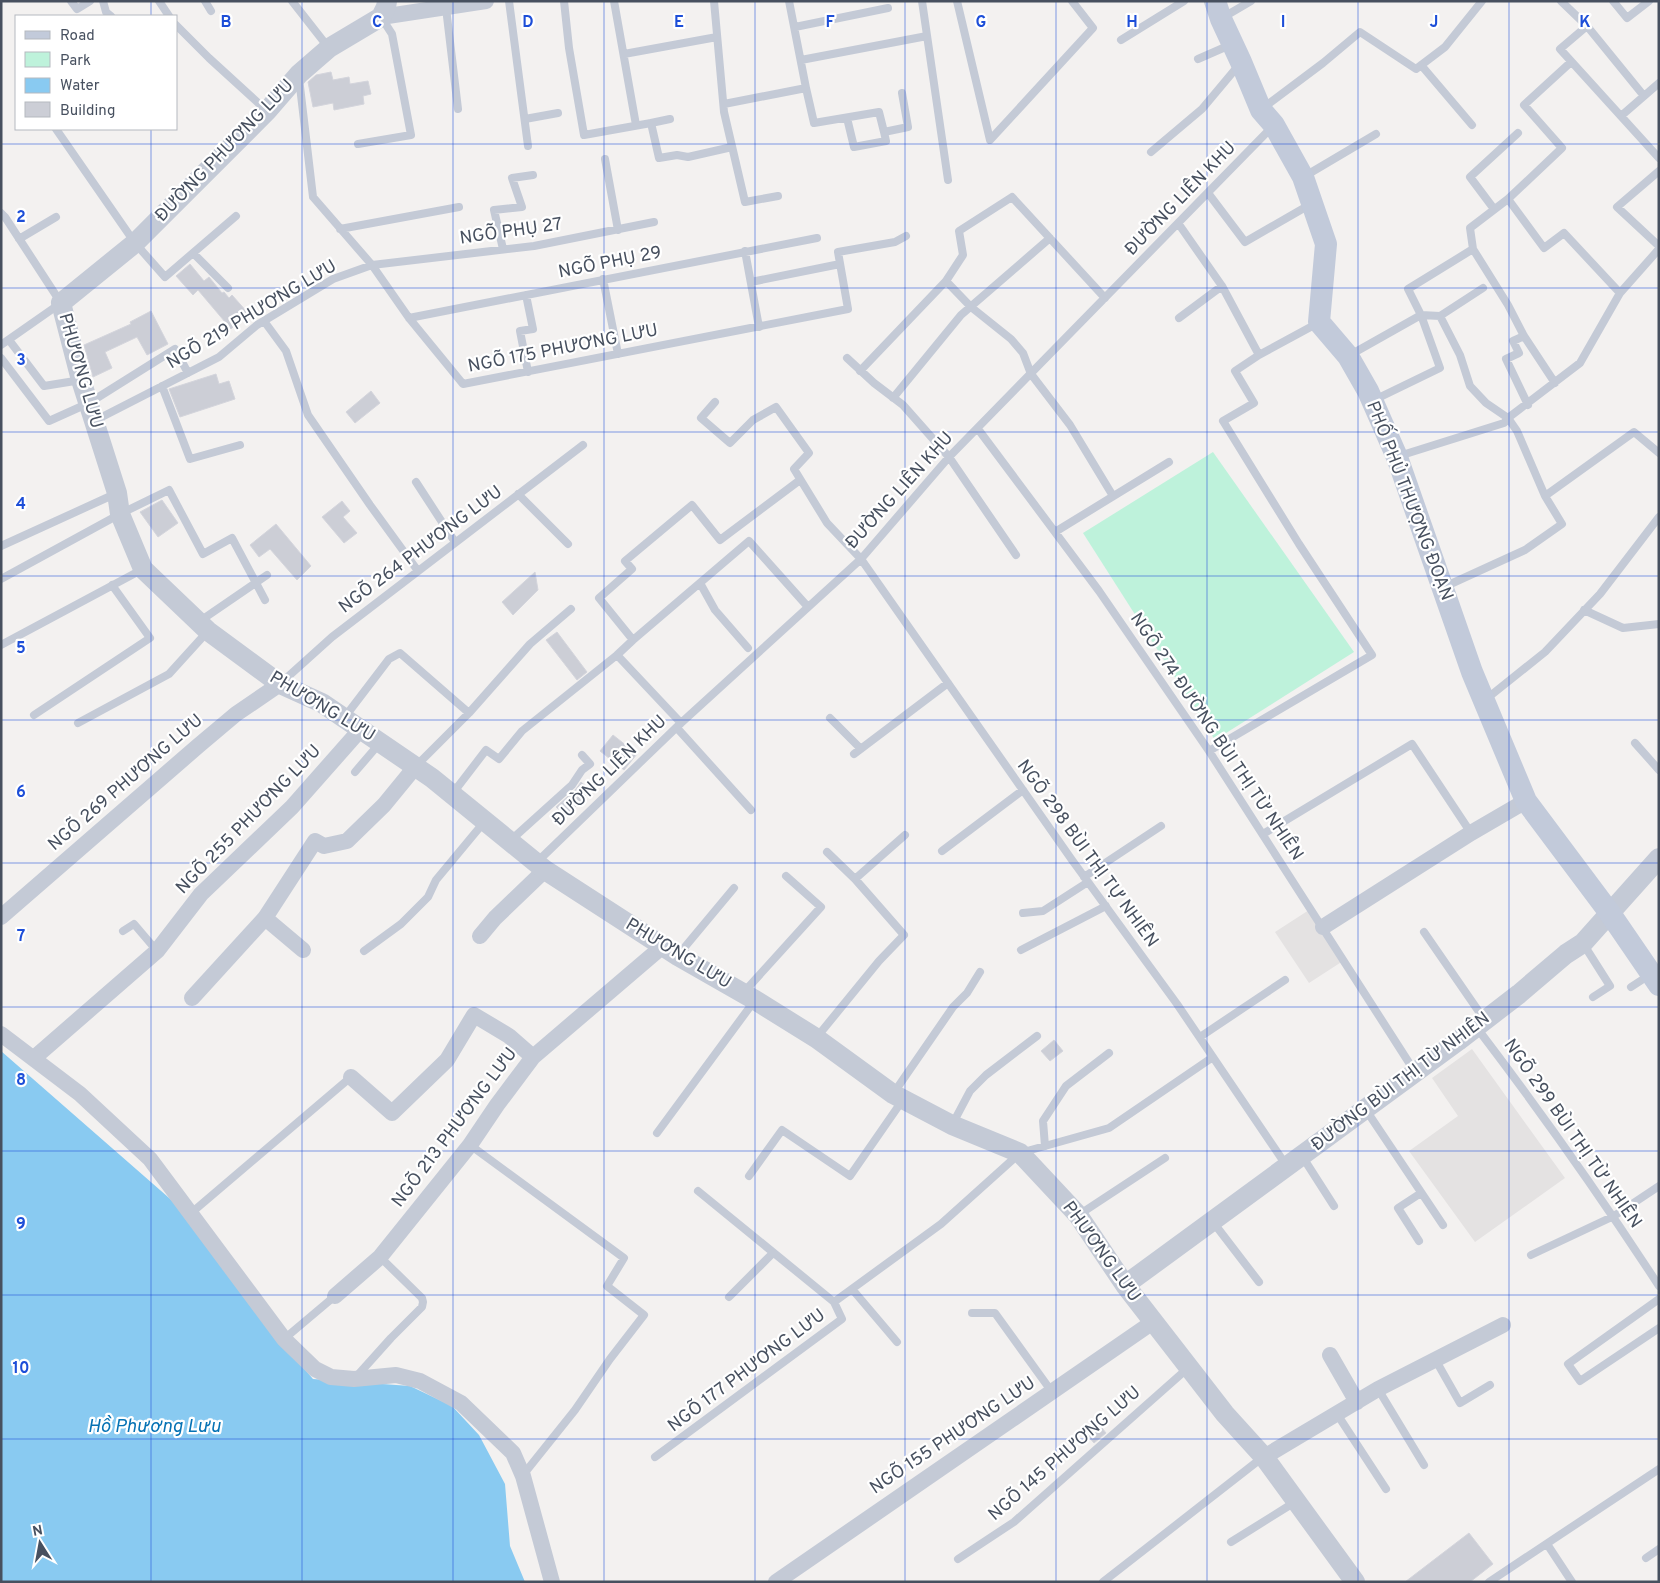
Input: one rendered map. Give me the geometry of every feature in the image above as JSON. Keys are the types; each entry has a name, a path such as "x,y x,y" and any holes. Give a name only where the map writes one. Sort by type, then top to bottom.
{"main road":[{"path":"1218,10 1267,118 1303,177 1326,244 1319,322"},
{"name":"PHỐ PHỦ THƯỢNG ĐOẠN","path":"1319,322 1348,356 1372,401 1397,457 1484,702 1526,802 1609,912 1655,980"}],"street":[{"path":"384,9 446,8 486,1"},
{"name":"ĐƯỜNG PHƯƠNG LƯU","path":"61,303 135,243 266,111 299,74 329,48 384,9"},
{"name":"PHƯƠNG LƯU","path":"61,303 81,380 117,493 120,514 143,569 203,627 280,684 322,703 416,766 540,866 670,951 816,1038 898,1097 952,1124 1020,1153 1078,1215 1125,1286 1224,1414 1264,1456 1355,1582"},
{"name":"NGÕ 269 PHƯƠNG LƯU","path":"1,917 229,721 280,684"},
{"name":"NGÕ 255 PHƯƠNG LƯU","path":"34,1058 157,951 201,894 292,807 360,730"},
{"path":"192,998 265,918 315,841 324,846 347,840 384,805 416,766"},
{"path":"1323,927 1471,833 1526,802"},
{"path":"480,936 540,866"},
{"name":"ĐƯỜNG BÙI THỊ TỪ NHIÊN","path":"1125,1286 1519,994 1566,954 1583,943 1609,912 1656,866"},
{"path":"265,918 303,950"},
{"name":"NGÕ 213 PHƯƠNG LƯU","path":"335,1296 380,1257 470,1145 533,1056 670,951"},
{"path":"351,1077 392,1113 447,1060 474,1015 510,1036 533,1056"},
{"path":"1,1034 80,1094 150,1159 284,1339 315,1369 330,1376 354,1379 396,1375 420,1381 461,1403 513,1453 523,1476 552,1582"},
{"name":"NGÕ 155 PHƯƠNG LƯU","path":"776,1582 1153,1322"},
{"path":"1264,1456 1378,1389 1503,1324"},
{"path":"1330,1355 1357,1402"}],"lane":[{"path":"71,1 77,9 90,1"},
{"path":"103,1 106,12 110,15"},
{"path":"159,1 168,15"},
{"path":"205,1 211,11"},
{"path":"292,1 329,48"},
{"path":"509,1 528,146"},
{"path":"564,1 569,48 584,135 670,118"},
{"path":"614,1 636,125"},
{"path":"714,1 724,104 745,202 778,196"},
{"path":"789,1 814,123 879,112 886,141 854,147 847,118"},
{"path":"922,1 948,180"},
{"path":"957,1 990,140 1093,28 1072,1"},
{"path":"1121,40 1184,1"},
{"path":"1218,10 1250,1"},
{"path":"1472,125 1421,65 1444,47 1482,1"},
{"path":"1561,1 1587,26 1644,96"},
{"path":"1613,1 1627,18 1649,1"},
{"path":"446,8 458,109"},
{"path":"795,27 888,8"},
{"path":"358,144 411,135 392,34 384,9"},
{"path":"1587,26 1560,49 1659,158"},
{"path":"178,27 266,111"},
{"name":"ĐƯỜNG LIÊN KHU","path":"540,866 680,726 861,559 949,456 978,429 1208,193 1267,118 1323,63 1360,32 1416,69 1421,65"},
{"path":"801,60 927,36"},
{"path":"624,54 717,37"},
{"path":"1198,60 1237,53"},
{"path":"1151,152 1202,109 1237,53"},
{"path":"1555,383 1524,336 1508,305 1473,249 1470,228 1508,199 1562,148 1524,105 1572,62"},
{"name":"NGÕ 175 PHƯƠNG LƯU","path":"299,74 313,197 372,265 409,318 463,384 848,309 840,264"},
{"path":"1621,116 1659,83"},
{"path":"724,104 806,88"},
{"path":"884,132 908,127 902,93"},
{"path":"525,119 558,114"},
{"path":"651,123 659,158 677,155 688,157 732,147"},
{"path":"57,130 135,243 166,277 236,216"},
{"path":"1494,209 1470,177 1518,133"},
{"path":"1303,177 1376,134"},
{"path":"606,159 618,230"},
{"path":"1397,457 1504,423 1580,363 1620,293 1659,248 1617,207 1659,171"},
{"path":"503,249 494,210 522,207 512,178 533,175"},
{"path":"1208,193 1245,242 1312,204"},
{"path":"860,370 946,281 963,255 959,231 1012,196 1105,298"},
{"path":"1508,199 1544,248 1564,233 1620,293"},
{"path":"340,229 459,207"},
{"path":"1,213 61,303 1,345"},
{"path":"19,239 56,217"},
{"name":"NGÕ PHỤ 27","path":"372,265 534,246 654,222"},
{"path":"1178,223 1222,286 1259,355"},
{"path":"751,282 840,264 838,252 894,242 906,236"},
{"name":"NGÕ PHỤ 29","path":"409,318 817,238"},
{"path":"893,398 962,315 1050,238"},
{"path":"1372,401 1440,368 1421,315 1408,289 1473,249"},
{"path":"744,251 760,327"},
{"path":"193,253 228,288"},
{"name":"NGÕ 219 PHƯƠNG LƯU","path":"92,412 162,386 219,357 264,321 332,279 372,265"},
{"path":"604,279 618,354"},
{"path":"946,281 971,307 1011,339 1022,353 1031,374 1070,424 1113,496"},
{"path":"1179,318 1222,286"},
{"path":"1348,356 1421,315 1440,316 1483,288"},
{"path":"526,295 533,329 520,331 528,372"},
{"path":"1440,316 1460,355 1470,386 1486,403 1508,418 1517,431 1545,496 1562,524 1525,550 1442,588"},
{"path":"264,321 286,352 308,415 418,571"},
{"path":"1209,751 1372,655 1299,544 1224,421 1254,403 1235,371 1259,355 1319,322"},
{"path":"1524,336 1513,341 1519,352 1506,359 1528,404"},
{"path":"9,340 44,386 81,380"},
{"path":"1,358 49,421 92,412 175,349 188,373"},
{"path":"846,358 903,405 949,456 1016,555"},
{"path":"162,386 190,459 240,445"},
{"path":"632,640 599,598 632,569 625,561 692,505 720,540 800,480 794,469 809,453 776,407 753,420 730,443 700,418 715,402"},
{"name":"NGÕ 274 ĐƯỜNG BÙI THỊ TỪ NHIÊN","path":"978,429 1099,590 1209,751 1415,1072"},
{"path":"1545,496 1634,432 1659,453"},
{"name":"NGÕ 264 PHƯƠNG LƯU","path":"280,684 332,637 583,445"},
{"path":"1056,532 1169,462"},
{"name":"NGÕ 298 BÙI THỊ TỰ NHIÊN","path":"800,480 827,523 861,559 1213,1057 1294,1162 1334,1206"},
{"path":"416,482 455,542"},
{"path":"2,575 169,490 203,554 232,538 265,600"},
{"path":"1,546 117,493"},
{"path":"518,494 568,544"},
{"path":"1484,702 1545,652 1600,594 1659,517"},
{"path":"452,794 486,750 499,759 522,730 617,655 632,640 749,541 808,607"},
{"path":"1,645 143,569"},
{"path":"78,723 169,674 203,627 256,582 268,575"},
{"path":"700,583 715,610 748,648"},
{"path":"34,716 150,638 112,585"},
{"path":"416,766 469,713 530,644 571,609"},
{"path":"1584,610 1622,628 1659,624"},
{"path":"344,718 389,659 400,653 469,713"},
{"path":"617,655 751,810"},
{"path":"854,754 948,683"},
{"path":"830,718 860,749"},
{"path":"355,772 380,742"},
{"path":"1635,743 1659,770"},
{"path":"1263,834 1412,744 1471,833"},
{"path":"510,842 572,785 582,770 590,764 582,756"},
{"path":"942,851 1023,790"},
{"path":"364,951 401,924 428,897 436,880 485,821"},
{"path":"1023,913 1043,911 1161,826"},
{"path":"855,880 905,835"},
{"path":"816,1038 879,961 904,935 827,852"},
{"path":"657,1133 749,997 821,907 786,876"},
{"path":"670,951 734,888"},
{"path":"1021,950 1106,906"},
{"path":"122,931 134,924 157,951"},
{"name":"NGÕ 299 BÙI THỊ TỪ NHIÊN","path":"1424,932 1480,1023 1525,1091 1614,1216 1659,1286"},
{"path":"1583,943 1610,986 1593,996"},
{"path":"749,1176 782,1130 850,1176 953,1007 967,993 980,972"},
{"path":"1200,1037 1285,980"},
{"path":"1632,987 1655,980"},
{"path":"952,1124 970,1091 986,1075 1037,1036"},
{"path":"1045,1146 1043,1121 1066,1086 1109,1053"},
{"path":"1020,1153 1108,1128 1213,1057"},
{"path":"190,1214 351,1077"},
{"path":"1365,1109 1443,1225"},
{"path":"470,1145 624,1258 607,1286 644,1315 610,1359 575,1410 523,1476"},
{"name":"NGÕ 177 PHƯƠNG LƯU","path":"655,1457 842,1319 834,1302 941,1224 1020,1153"},
{"path":"1078,1215 1165,1158"},
{"path":"1531,1255 1614,1216 1659,1186"},
{"path":"698,1191 834,1302"},
{"path":"1419,1241 1398,1208 1421,1193"},
{"path":"1213,1222 1260,1282"},
{"path":"729,1297 773,1253"},
{"path":"354,1379 422,1307 422,1298 380,1257"},
{"path":"852,1289 897,1342"},
{"name":"NGÕ 213 PHƯƠNG LƯU","path":"284,1339 335,1296"},
{"path":"1659,1299 1568,1364 1580,1381 1659,1328"},
{"path":"972,1313 996,1313 1052,1392"},
{"path":"1435,1359 1460,1403 1490,1385"},
{"name":"NGÕ 145 PHƯƠNG LƯU","path":"958,1559 1014,1522 1188,1368"},
{"path":"1378,1389 1424,1465"},
{"path":"1337,1414 1386,1488"},
{"path":"1103,1582 1264,1456"},
{"path":"1489,1582 1659,1469"},
{"path":"1231,1542 1297,1501"},
{"path":"1547,1544 1572,1582"},
{"path":"1646,1558 1659,1549"}],"shaded area":[{"path":"1309,910 1343,961 1309,983 1275,932"},
{"path":"1472,1049 1565,1178 1475,1242 1409,1151 1458,1116 1432,1078"}],"green space":[{"path":"1213,452 1354,652 1215,740 1083,533"}],"water":[{"name":"Hồ Phương Lưu","path":"1,1051 176,1204 282,1343 313,1379 410,1386 452,1406 479,1435 505,1484 510,1546 525,1582 1,1582"}],"building":[{"path":"331,72 333,80 349,77 350,84 368,81 371,94 363,96 364,104 334,110 333,103 313,107 308,82 316,75"},
{"path":"190,264 204,281 209,277 222,293 224,292 229,298 232,295 248,313 231,329 198,290 193,295 176,276"},
{"path":"151,311 168,344 147,355 137,337 105,352 112,368 93,377 84,345 131,324 130,322"},
{"path":"216,374 219,384 229,381 235,399 180,417 169,389"},
{"path":"371,391 380,403 355,423 346,412"},
{"path":"162,500 178,523 158,537 140,512"},
{"path":"342,501 350,511 343,517 357,533 344,543 322,517"},
{"path":"276,524 311,566 297,580 270,549 259,557 250,545"},
{"path":"535,572 538,590 513,615 502,602"},
{"path":"557,632 587,672 577,680 546,640"},
{"path":"613,735 637,754 624,770 600,751"},
{"path":"581,782 591,791 566,816 556,807"},
{"path":"1054,1040 1063,1051 1050,1061 1041,1051"},
{"path":"1095,1419 1106,1433 1094,1443 1083,1430"},
{"path":"1469,1533 1493,1564 1470,1582 1405,1582"}]}
